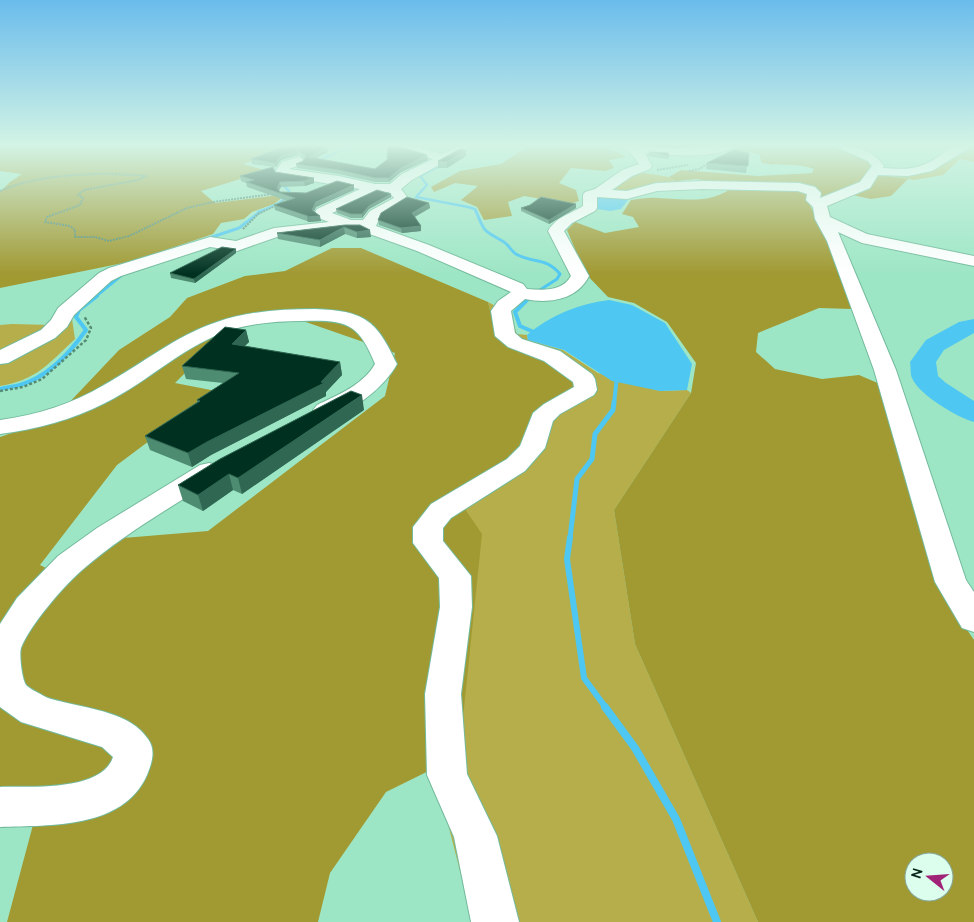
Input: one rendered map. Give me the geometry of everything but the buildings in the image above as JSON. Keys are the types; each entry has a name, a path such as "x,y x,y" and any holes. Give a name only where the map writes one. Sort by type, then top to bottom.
{"street":[{"path":"293,193 306,192 317,188"},
{"path":"375,188 348,198 321,214 358,224 424,248 528,294 544,297 571,289 578,282 580,276 556,231 558,226 574,215 588,210 590,208 590,195 598,193 627,195 652,188"},
{"path":"0,358 48,334 60,323 65,312 106,277 134,265 210,242 237,246 274,233 358,224 399,201 401,198 393,188"},
{"path":"598,193 605,188"},
{"path":"803,188 814,193 813,200 822,212 838,249 885,370 951,582 974,619"},
{"path":"822,212 822,202 857,188"},
{"path":"822,212 849,232 871,240 974,261"},
{"path":"495,922 475,836 447,775 443,694 456,608 455,576 428,543 428,527 441,511 516,465 532,448 542,418 552,409 586,390 584,379 552,356 515,343 505,336 501,311 505,305 528,294"},
{"path":"0,427 21,425 61,414 111,391 194,339 225,326 253,319 299,315 348,317 360,323 380,350 386,364 381,376 370,385 310,417"},
{"path":"0,807 90,801 104,795 121,782 133,764 134,751 114,733 34,710 13,696 4,676 3,648 29,607 68,564 107,535 236,455"}],"path":[{"path":"95,188 84,190 78,195 83,198 80,204 47,218 46,222 70,226 75,230 75,237 94,237 109,240 129,236 187,208 213,202 272,194"},
{"path":"210,242 242,229 258,214 281,203 293,193"},
{"path":"0,392 23,387 42,379 86,340 91,328 82,312"}],"shaded area":[{"path":"4,188 211,188 201,191 215,203 279,195 283,197 274,204 252,212 244,219 221,223 213,234 133,261 0,288 0,192"},
{"path":"432,188 443,188 434,192"},
{"path":"476,188 571,188 576,190 579,201 570,204 524,196 508,202 512,216 484,220 477,207 461,200"},
{"path":"610,188 646,188 625,193 606,191"},
{"path":"731,188 899,188 891,196 871,199 838,192 807,200 826,235 853,309 819,308 758,333 756,352 775,369 822,379 859,375 880,384 936,584 974,640 974,922 758,922 635,644 614,510 691,393 696,363 667,322 634,303 608,297 585,273 567,230 575,222 605,233 639,227 633,217 622,214 631,200 651,198 689,200 717,196"},
{"path":"332,248 361,248 488,302 497,339 550,361 581,379 527,446 456,496 482,534 459,756 386,792 330,873 318,922 7,922 41,795 0,803 0,437 65,407 119,350 170,317 187,298 245,276 285,271","holes":["280,313 395,353 385,396 208,531 123,538 64,577 40,565 117,465 216,391 175,383 239,319"]},
{"path":"488,302 509,313 517,334 527,335 528,340 563,350 598,373 660,391 687,390 691,393 614,510 635,644 758,922 473,922 434,769 456,496 550,361 497,339"},
{"path":"72,319 75,339 58,356 24,380 0,386 0,361 35,345"},
{"path":"0,325 51,325 0,354"}],"water":[{"path":"599,195 623,197 628,200 621,209 610,211 597,209 595,199"},
{"path":"609,300 632,305 665,323 692,364 687,390 660,391 612,381 564,350 528,340 527,335 555,316 587,304"}],"waterway":[{"path":"258,212 284,199 289,191 286,188"},
{"path":"424,188 416,197 468,207 475,209 476,212"},
{"path":"206,239 239,228 261,211"},
{"path":"476,211 486,231 506,243 512,251 524,258 550,265 560,274 557,279 529,297"},
{"path":"95,297 123,274"},
{"path":"0,389 30,381 57,363 86,330 76,317 79,310 97,296"},
{"path":"531,296 515,312 520,326 536,333"},
{"path":"974,326 967,327 935,345 923,362 925,378 936,389 974,413"},
{"path":"614,404 617,376"},
{"path":"570,538 577,479 592,459 595,434 613,410 614,402"},
{"path":"570,537 567,559 584,678 606,708"},
{"path":"605,707 635,748 676,819 717,922"}]}
